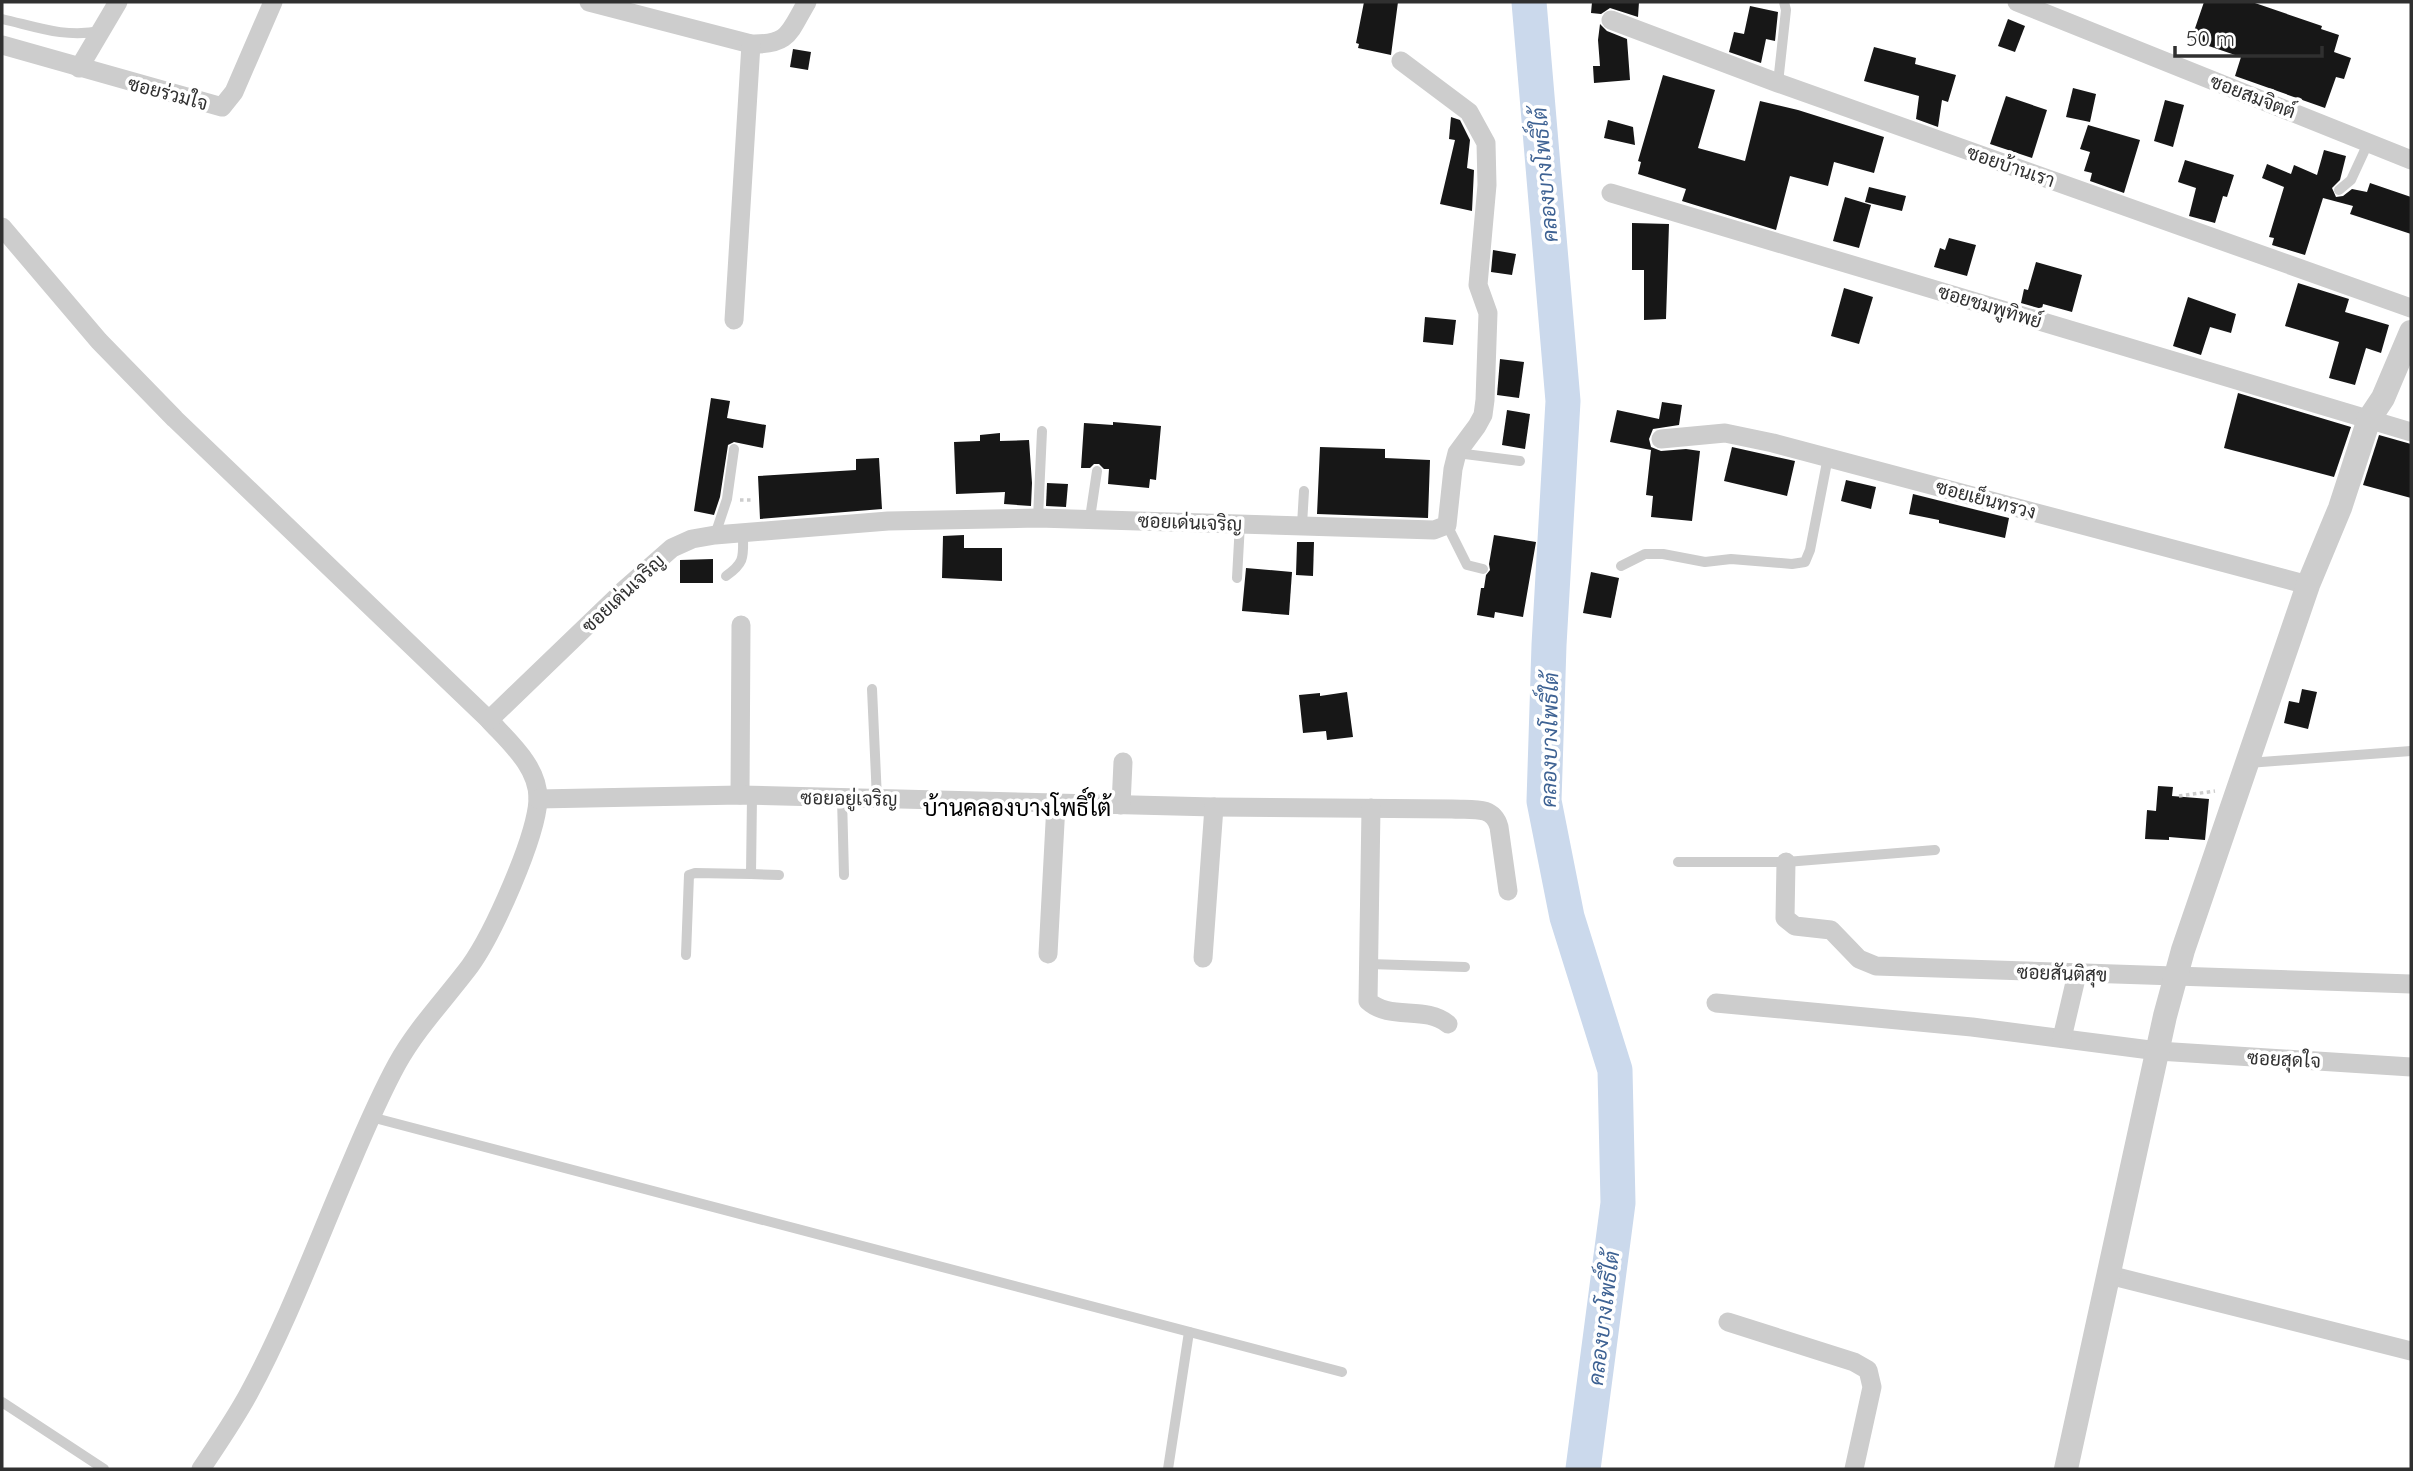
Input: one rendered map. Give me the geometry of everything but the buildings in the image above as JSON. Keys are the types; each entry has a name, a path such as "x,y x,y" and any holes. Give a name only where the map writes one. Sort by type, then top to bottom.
{"street":[{"path":"79,68 118,2"},
{"name":"ซอยร่วมใจ","path":"2,46 222,107 233,92 273,2"},
{"path":"589,2 751,44 770,44 786,38 807,2"},
{"name":"ซอยสมจิตต์","path":"2017,2 2411,160"},
{"name":"ซอยบ้านเรา","path":"1611,20 1778,83 2411,308"},
{"path":"734,320 751,44"},
{"path":"1401,61 1469,112 1486,143 1487,185 1478,285 1488,313 1485,400 1483,415 1457,453 1452,469 1447,525"},
{"name":"ซอยชมพูทิพย์","path":"1611,193 2411,432"},
{"path":"2,227 99,341 175,419 489,720 525,760 536,782 538,799 520,863 495,920 472,963 397,1063 284,1320 248,1394 201,1469"},
{"path":"2066,1469 2158,1051 2183,950 2308,585 2340,508 2369,419 2383,398 2411,332"},
{"name":"ซอยเย็นทรวง","path":"1661,439 1724,433 1773,443 2308,585"},
{"name":"ซอยเด่นเจริญ","path":"489,720 623,591 672,548 692,539 888,521 1038,517 1434,530 1447,525"},
{"path":"741,625 746,796"},
{"path":"1121,805 1123,762"},
{"name":"ซอยอยู่เจริญ","path":"538,799 746,796 1490,812 1496,816 1499,827 1508,891"},
{"path":"1048,954 1056,803"},
{"path":"1203,958 1214,807"},
{"path":"1371,808 1368,1001 1375,1007 1430,1014 1448,1024"},
{"name":"ซอยสันติสุข","path":"1786,862 1785,918 1795,926 1831,930 1859,959 1876,966 2411,984"},
{"path":"2062,1038 2077,974"},
{"name":"ซอยสุดใจ","path":"1716,1003 2062,1038 2158,1051 2411,1067"},
{"path":"2109,1275 2411,1351"},
{"path":"1728,1322 1854,1362 1868,1370 1872,1387 1854,1469"}],"lane":[{"path":"1778,83 1786,10 1784,2"},
{"path":"2,19 68,34 101,32"},
{"path":"2339,190 2351,180 2369,141"},
{"path":"1038,517 1042,431"},
{"path":"715,535 727,499 734,449"},
{"path":"1457,453 1520,461"},
{"path":"1621,566 1645,554 1663,554 1705,562 1731,559 1792,564 1805,562 1810,550 1828,457"},
{"path":"1090,518 1097,471"},
{"path":"1302,526 1304,491"},
{"path":"1237,578 1240,523"},
{"path":"1447,525 1467,565 1483,569"},
{"path":"726,576 740,566 743,558 743,533"},
{"path":"872,689 877,799"},
{"path":"2248,763 2411,751"},
{"path":"746,796 751,874"},
{"path":"842,798 844,875"},
{"path":"1678,862 1786,862 1935,850"},
{"path":"686,955 689,875 779,875"},
{"path":"1368,964 1465,967"},
{"path":"371,1117 1342,1373"},
{"path":"1168,1469 1189,1332"},
{"path":"2,1402 104,1469"}],"path":[{"path":"2179,796 2239,788"}],"waterway":[{"name":"คลองบางโพธิ์ใต้","path":"1529,2 1563,401 1549,645 1544,801 1567,917 1615,1070 1618,1203 1583,1469"}],"district":[{"name":"บ้านคลองบางโพธิ์ใต้","path":"1017,807"}]}
